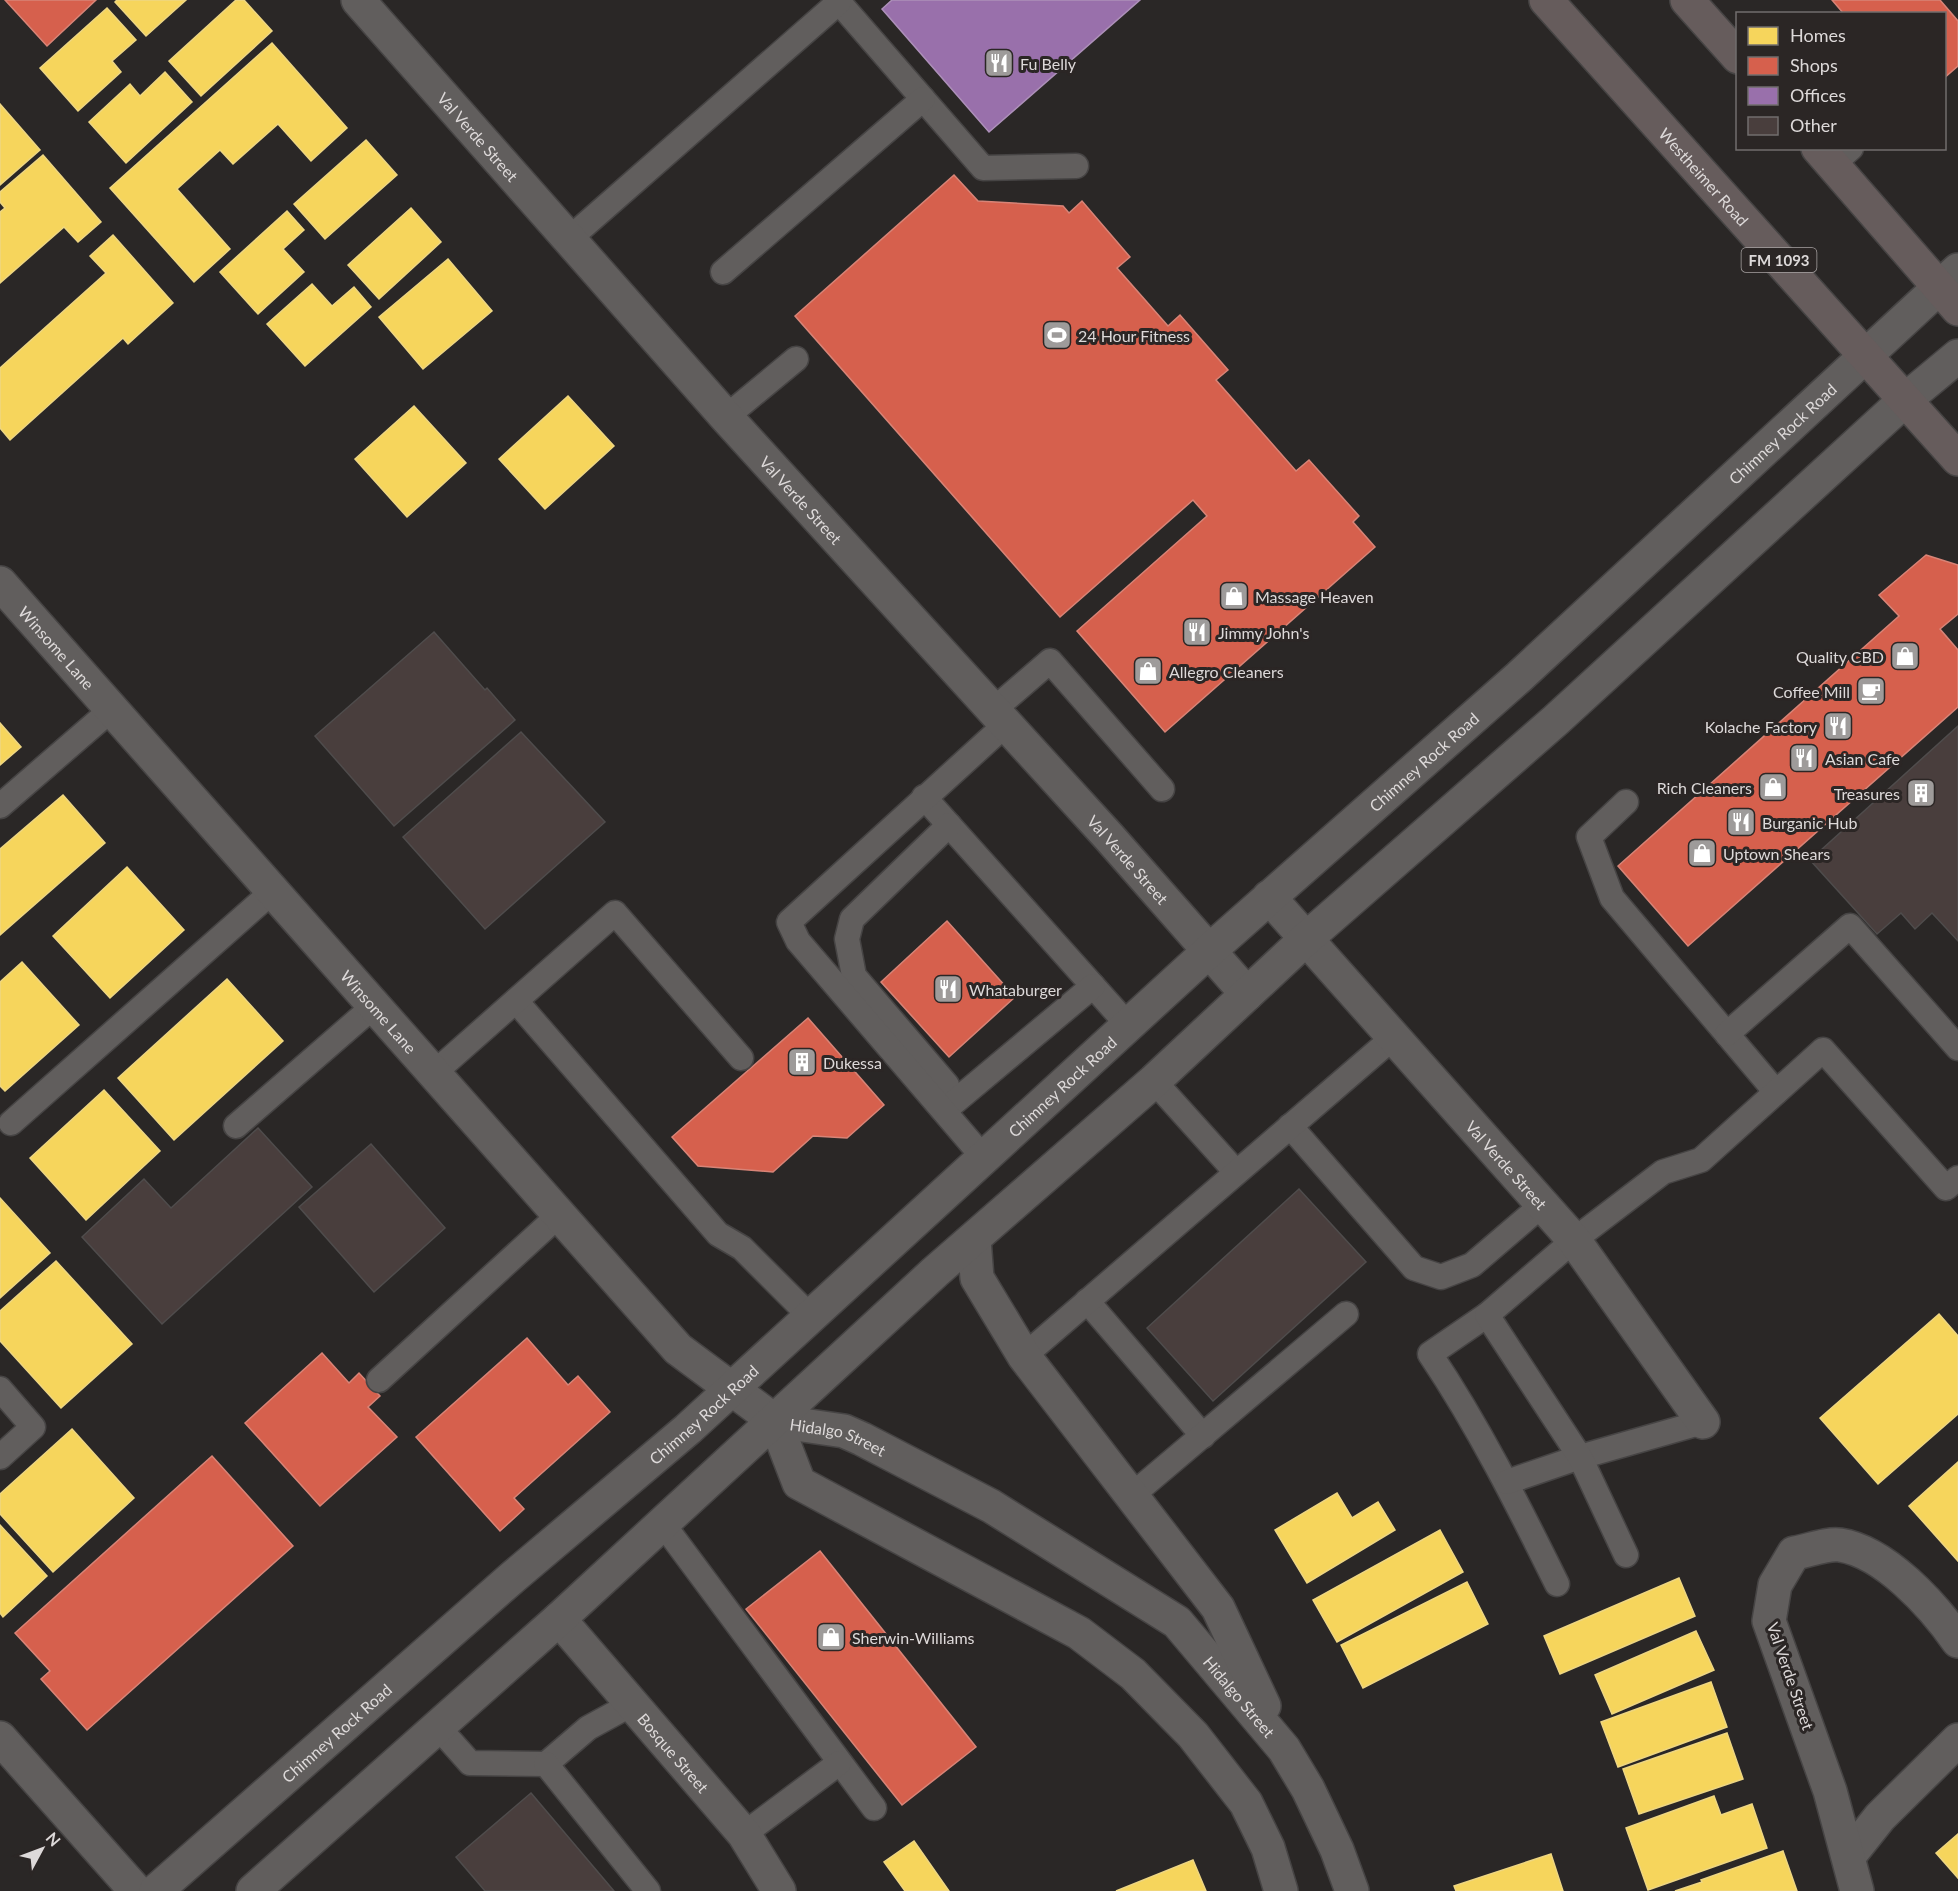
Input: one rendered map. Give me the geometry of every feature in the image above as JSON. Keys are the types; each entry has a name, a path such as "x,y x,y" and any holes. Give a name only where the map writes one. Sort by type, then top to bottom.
{"main road":[{"name":"Westheimer Road","path":"1546,0 1958,459"},
{"path":"1687,0 1736,56"},
{"path":"1834,154 1951,288"}],"street":[{"name":"Val Verde Street","path":"361,1 726,417 1247,994"},
{"name":"Chimney Rock Road","path":"156,1891 513,1577 656,1458 812,1318 983,1157 1209,951 1519,677 1866,356 1951,288"},
{"path":"253,1891 559,1619 974,1239 1154,1081 1306,938 1556,720 1905,400 1958,356"},
{"name":"Winsome Lane","path":"5,598 112,709 678,1349 775,1421"},
{"name":"Val Verde Street","path":"1269,897 1574,1240 1703,1422"},
{"path":"974,1239 977,1278 1024,1356 1218,1608 1284,1749"},
{"name":"Hidalgo Street","path":"1281,1891 1268,1848 1246,1803 1193,1735 1133,1674 1078,1633 799,1483 775,1421 844,1431 862,1439 991,1506 1177,1622 1284,1749 1308,1789 1337,1850 1352,1891"},
{"name":"Val Verde Street","path":"1857,1891 1830,1791 1770,1621 1775,1584 1794,1553 1839,1545 1875,1557 1937,1611 1958,1641"},
{"name":"Bosque Street","path":"559,1619 744,1834 779,1891"},
{"path":"0,1738 136,1891"},
{"path":"1849,1857 1880,1817 1958,1740"}],"lane":[{"path":"569,239 838,1 983,168 1076,166"},
{"path":"723,272 923,99"},
{"path":"726,417 796,359"},
{"path":"983,1157 798,941 789,922 924,797 1050,661 1162,789"},
{"path":"0,806 112,709"},
{"path":"924,797 1128,1025"},
{"path":"1626,802 1589,837 1612,898 1776,1092"},
{"path":"945,1110 947,1085 854,976 847,939 852,919 949,825"},
{"path":"11,1123 273,891"},
{"path":"434,1073 615,913 741,1058"},
{"path":"1727,1034 1850,926 1958,1048"},
{"path":"945,1110 1093,986"},
{"path":"516,1001 718,1234 742,1248 812,1318"},
{"path":"236,1126 374,1006"},
{"path":"1024,1356 1395,1036"},
{"path":"1557,1584 1507,1482 1466,1407 1430,1354 1487,1315 1574,1240 1663,1172 1701,1160 1823,1050 1946,1188 1958,1178"},
{"path":"1154,1081 1236,1172"},
{"path":"1290,1126 1414,1268 1441,1277 1472,1265 1542,1205"},
{"path":"379,1380 559,1215"},
{"path":"1086,1301 1203,1436"},
{"path":"1131,1496 1346,1314"},
{"path":"1487,1315 1580,1457 1626,1555"},
{"path":"0,1389 33,1427 0,1458"},
{"path":"1507,1482 1580,1457 1703,1422"},
{"path":"663,1524 874,1808"},
{"path":"438,1727 470,1763 546,1764 588,1728 632,1704"},
{"path":"744,1834 839,1763"},
{"path":"546,1764 648,1891"}],"building: Homes":[{"path":"117,0 186,0 146,36 115,2"},
{"path":"236,0 244,0 272,31 201,96 169,61"},
{"path":"107,8 136,40 112,61 121,72 78,111 40,68"},
{"path":"272,43 347,128 311,161 278,124 233,164 220,150 177,189 230,249 194,282 110,188"},
{"path":"165,72 192,102 126,163 89,122 130,84 140,96"},
{"path":"0,104 40,150 0,185"},
{"path":"366,140 397,175 325,239 294,204"},
{"path":"43,155 101,222 78,242 64,227 0,283 0,212 5,208 0,202 0,192"},
{"path":"411,208 441,242 379,299 348,265"},
{"path":"287,211 304,230 283,249 304,272 258,314 220,272"},
{"path":"113,235 173,303 128,344 123,338 10,440 0,428 0,368 106,273 90,256"},
{"path":"448,259 492,311 423,369 379,317"},
{"path":"312,284 332,306 354,287 371,307 305,366 267,324"},
{"path":"568,396 614,446 545,509 499,459"},
{"path":"414,406 466,463 407,517 355,459"},
{"path":"0,723 21,747 0,765"},
{"path":"63,795 105,843 0,935 0,849"},
{"path":"127,867 184,930 110,998 53,936"},
{"path":"22,962 79,1025 5,1091 0,1086 0,982"},
{"path":"227,979 283,1041 174,1140 118,1078"},
{"path":"104,1090 160,1151 86,1220 30,1158"},
{"path":"0,1198 50,1253 0,1298"},
{"path":"56,1261 132,1344 61,1408 0,1341 0,1311"},
{"path":"1939,1314 1958,1336 1958,1414 1878,1484 1820,1418"},
{"path":"72,1429 134,1498 53,1572 0,1514 0,1494"},
{"path":"1958,1462 1958,1561 1909,1506"},
{"path":"1337,1493 1352,1518 1378,1502 1395,1530 1307,1583 1275,1530"},
{"path":"0,1525 47,1576 3,1617 0,1613"},
{"path":"1440,1530 1463,1572 1337,1642 1313,1600"},
{"path":"1679,1578 1695,1616 1560,1674 1544,1636"},
{"path":"1467,1582 1488,1624 1363,1688 1341,1645"},
{"path":"1696,1631 1714,1670 1612,1714 1595,1675"},
{"path":"1711,1682 1727,1727 1618,1767 1601,1722"},
{"path":"1727,1733 1743,1779 1639,1814 1623,1769"},
{"path":"1714,1796 1721,1815 1752,1804 1767,1848 1648,1890 1626,1828"},
{"path":"1958,1834 1958,1878 1936,1853"},
{"path":"914,1841 949,1891 905,1891 884,1862"},
{"path":"1783,1851 1797,1891 1675,1891 1702,1882 1701,1880"},
{"path":"1551,1854 1563,1891 1456,1891 1454,1886"},
{"path":"1193,1860 1206,1891 1116,1891"}],"building: Shops":[{"path":"5,0 96,0 47,46"},
{"path":"1832,0 1940,0 1958,21 1958,66 1946,76 1946,12 1842,12"},
{"path":"954,175 978,201 1063,206 1069,213 1082,201 1130,257 1117,268 1168,326 1180,315 1228,370 1216,380 1296,471 1309,460 1359,516 1353,522 1375,547 1165,732 1077,631 1207,516 1193,500 1060,617 795,316"},
{"path":"1926,555 1958,565 1958,614 1940,629 1958,650 1958,707 1688,946 1618,866 1899,616 1879,595"},
{"name":"Whataburger","path":"947,921 1015,997 949,1057 881,982"},
{"name":"Dukessa","path":"808,1018 884,1105 847,1138 813,1136 773,1172 698,1166 672,1137"},
{"path":"527,1338 568,1385 578,1376 610,1412 514,1498 524,1509 500,1531 416,1437"},
{"path":"322,1353 349,1383 359,1373 380,1396 368,1407 397,1437 320,1506 245,1423"},
{"path":"212,1456 293,1546 87,1730 41,1679 50,1671 15,1633"},
{"path":"820,1551 976,1747 902,1805 746,1609"}],"building: Offices":[{"path":"892,0 1140,0 989,132 882,9"}],"building: Other":[{"path":"434,632 515,720 394,826 315,736"},
{"name":"Treasures","path":"1958,726 1958,941 1932,913 1915,929 1901,913 1877,934 1810,860"},
{"path":"521,732 605,822 485,929 403,837"},
{"path":"258,1128 312,1187 162,1324 82,1237 144,1179 171,1208"},
{"path":"371,1144 445,1228 374,1292 299,1207"},
{"path":"1299,1189 1366,1262 1213,1401 1147,1328"},
{"path":"531,1793 614,1891 485,1891 456,1857"}],"place":[{"name":"Fu Belly","path":"999,63"},
{"name":"24 Hour Fitness","path":"1057,335"},
{"name":"Massage Heaven","path":"1234,596"},
{"name":"Jimmy John's","path":"1197,632"},
{"name":"Quality CBD","path":"1905,656"},
{"name":"Allegro Cleaners","path":"1148,671"},
{"name":"Coffee Mill","path":"1871,691"},
{"name":"Kolache Factory","path":"1838,726"},
{"name":"Asian Cafe","path":"1804,758"},
{"name":"Rich Cleaners","path":"1773,787"},
{"name":"Treasures","path":"1921,793"},
{"name":"Burganic Hub","path":"1741,822"},
{"name":"Uptown Shears","path":"1702,853"},
{"name":"Whataburger","path":"948,989"},
{"name":"Dukessa","path":"802,1062"},
{"name":"Sherwin-Williams","path":"831,1637"}]}
